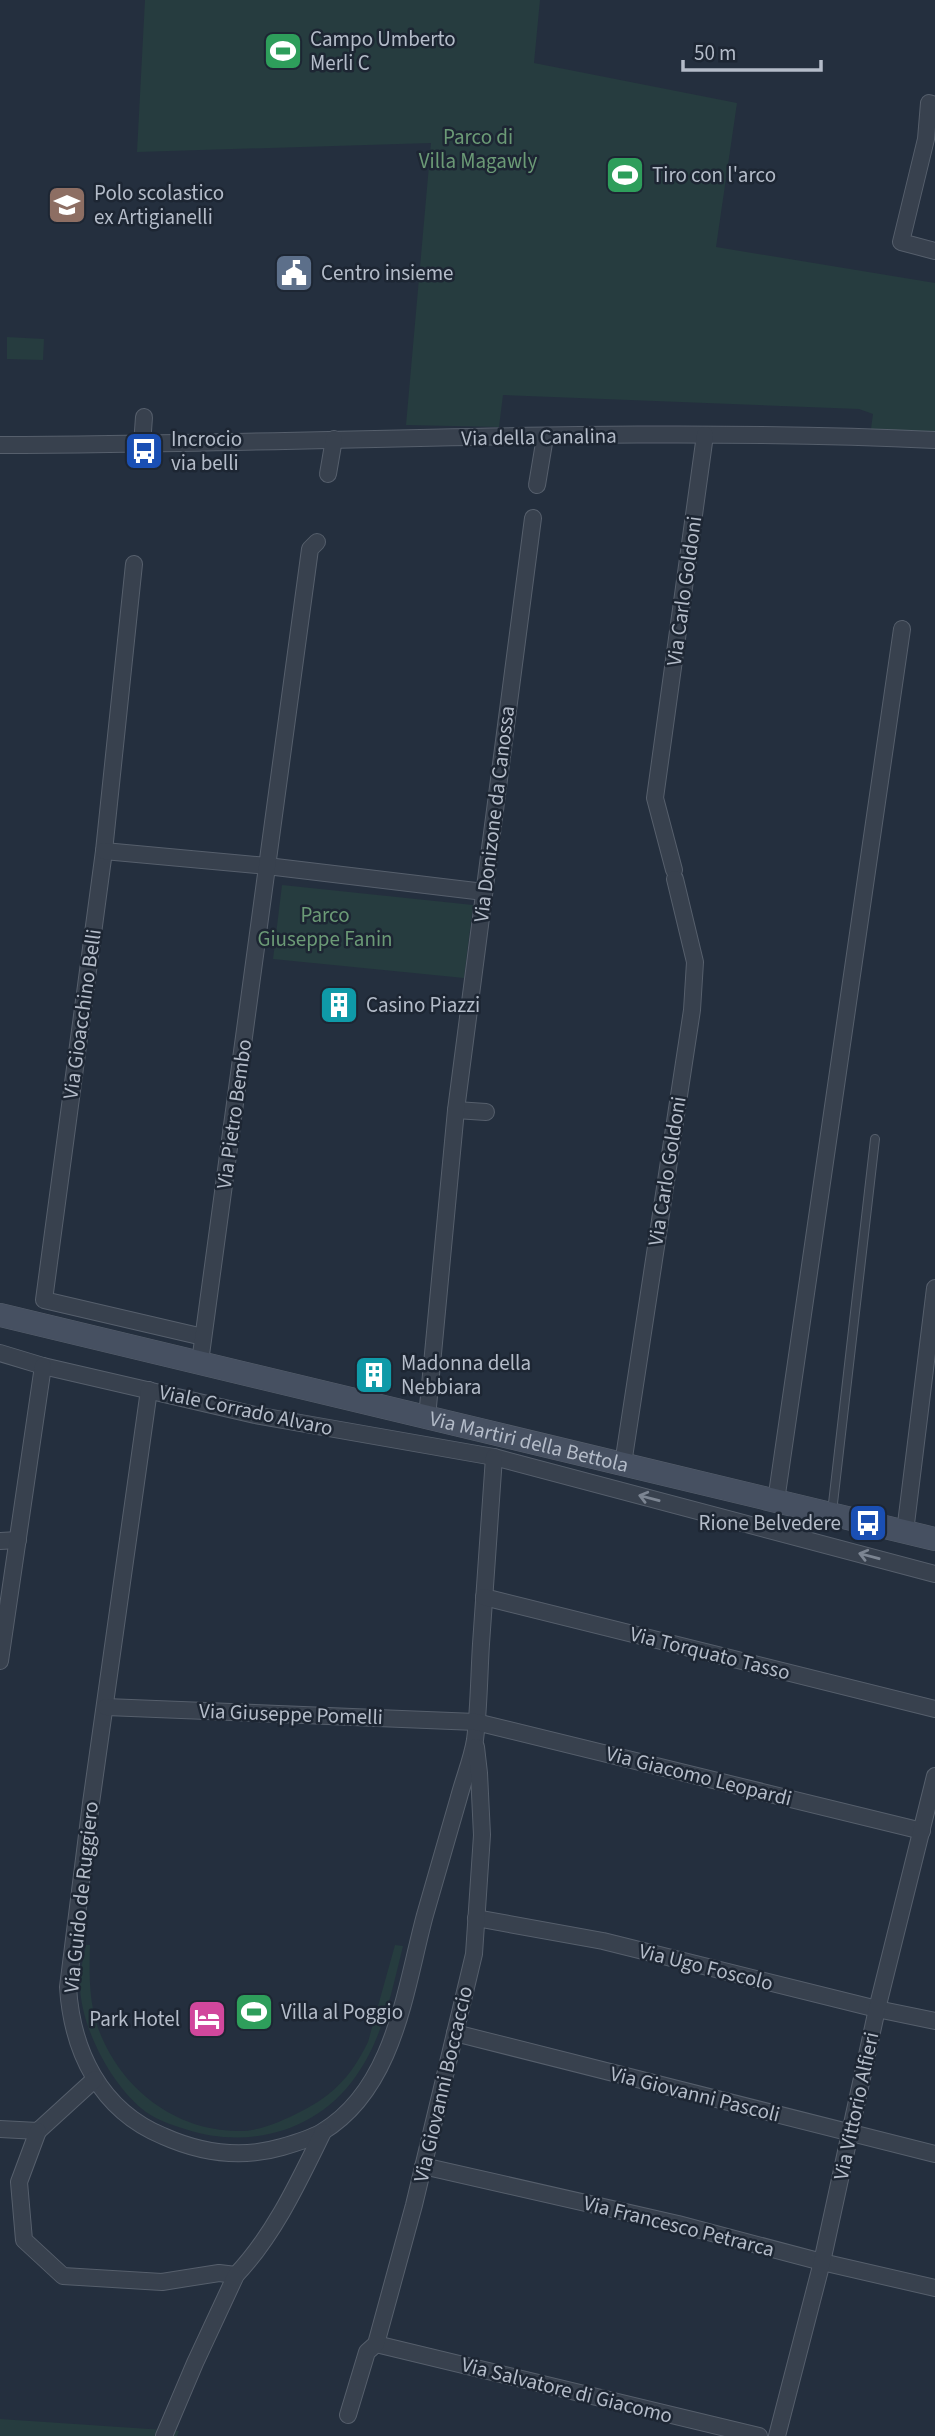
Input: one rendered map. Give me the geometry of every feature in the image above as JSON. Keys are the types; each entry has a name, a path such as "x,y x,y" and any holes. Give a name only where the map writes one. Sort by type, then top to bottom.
{"main road":[{"name":"Via Martiri della Bettola","path":"0,1315 935,1539"}],"street":[{"path":"935,104 929,103 926,139 901,242 935,251"},
{"path":"142,445 144,417"},
{"name":"Via della Canalina","path":"0,445 705,435 850,435 935,440"},
{"name":"Via Carlo Goldoni","path":"623,1464 692,1010 695,962 655,798 705,435"},
{"path":"537,485 545,437"},
{"path":"328,474 334,439"},
{"name":"Via Donizone da Canossa","path":"427,1417 456,1110 533,518"},
{"name":"Via Pietro Bembo","path":"200,1362 310,549 317,542"},
{"name":"Via Gioacchino Belli","path":"134,564 104,850 44,1300 203,1337"},
{"path":"776,1501 902,629"},
{"path":"104,850 484,892"},
{"path":"456,1110 486,1112"},
{"path":"905,1532 935,1288"},
{"name":"Viale Corrado Alvaro","path":"0,1353 43,1366 255,1415 494,1457 935,1574"},
{"path":"0,1661 43,1366"},
{"name":"Via Guido de Ruggiero","path":"149,1390 68,1987 76,2040 95,2079 131,2118 152,2132 195,2149 247,2154 270,2151 323,2132 356,2101 369,2084 392,2035 475,1742 476,1722"},
{"path":"476,1722 494,1457"},
{"path":"0,1541 18,1540"},
{"name":"Via Torquato Tasso","path":"484,1597 935,1709"},
{"name":"Via Giuseppe Pomelli","path":"106,1707 476,1722"},
{"name":"Via Giacomo Leopardi","path":"476,1722 922,1831"},
{"name":"Via Giovanni Boccaccio","path":"348,2415 367,2352 376,2344 423,2166 474,1954 482,1835 475,1742"},
{"name":"Via Vittorio Alfieri","path":"777,2436 822,2262 877,2009 935,1776"},
{"name":"Via Ugo Foscolo","path":"476,1917 603,1941 935,2021"},
{"name":"Via Giovanni Pascoli","path":"455,2033 935,2154"},
{"path":"95,2079 38,2131 19,2182 24,2240 63,2276 162,2281 219,2273 236,2275"},
{"path":"0,2129 38,2131"},
{"path":"164,2436 236,2275 246,2265 289,2200 323,2132"},
{"name":"Via Francesco Petrarca","path":"423,2166 678,2224 935,2288"},
{"name":"Via Salvatore di Giacomo","path":"376,2344 759,2436"}],"lane":[{"path":"832,1515 875,1139"}],"green space":[{"name":"Parco di Villa Magawly","path":"145,0 540,0 534,63 737,103 716,247 935,283 935,440 870,436 873,414 859,409 503,395 499,427 406,425 431,143 137,152"},
{"path":"7,337 44,339 43,360 7,359"},
{"name":"Parco Giuseppe Fanin","path":"282,885 473,905 464,978 273,959"},
{"path":"86,1945 90,1945 90,1985 97,2025 106,2047 133,2085 170,2113 191,2123 213,2129 237,2131 274,2124 318,2102 338,2086 354,2067 368,2042 395,1945 403,1946 380,2030 356,2076 340,2095 322,2111 301,2123 257,2136 233,2137 209,2135 160,2120 133,2101 120,2086 99,2052 84,2013 80,1977"},
{"path":"0,2419 179,2431 177,2436 0,2436"}],"water":[{"name":"Villa al Poggio","path":"257,1995 264,2001 265,2026 258,2030 248,2020 244,2007 247,1998"}],"place":[{"name":"Campo Umberto Merli C","path":"283,51"},
{"name":"Tiro con l'arco","path":"625,175"},
{"name":"Polo scolastico ex Artigianelli","path":"67,205"},
{"name":"Centro insieme","path":"294,273"},
{"name":"Incrocio via belli","path":"144,451"},
{"name":"Casino Piazzi","path":"339,1005"},
{"name":"Madonna della Nebbiara","path":"374,1375"},
{"name":"Rione Belvedere","path":"868,1523"},
{"name":"Villa al Poggio","path":"254,2012"},
{"name":"Park Hotel","path":"207,2019"}]}
